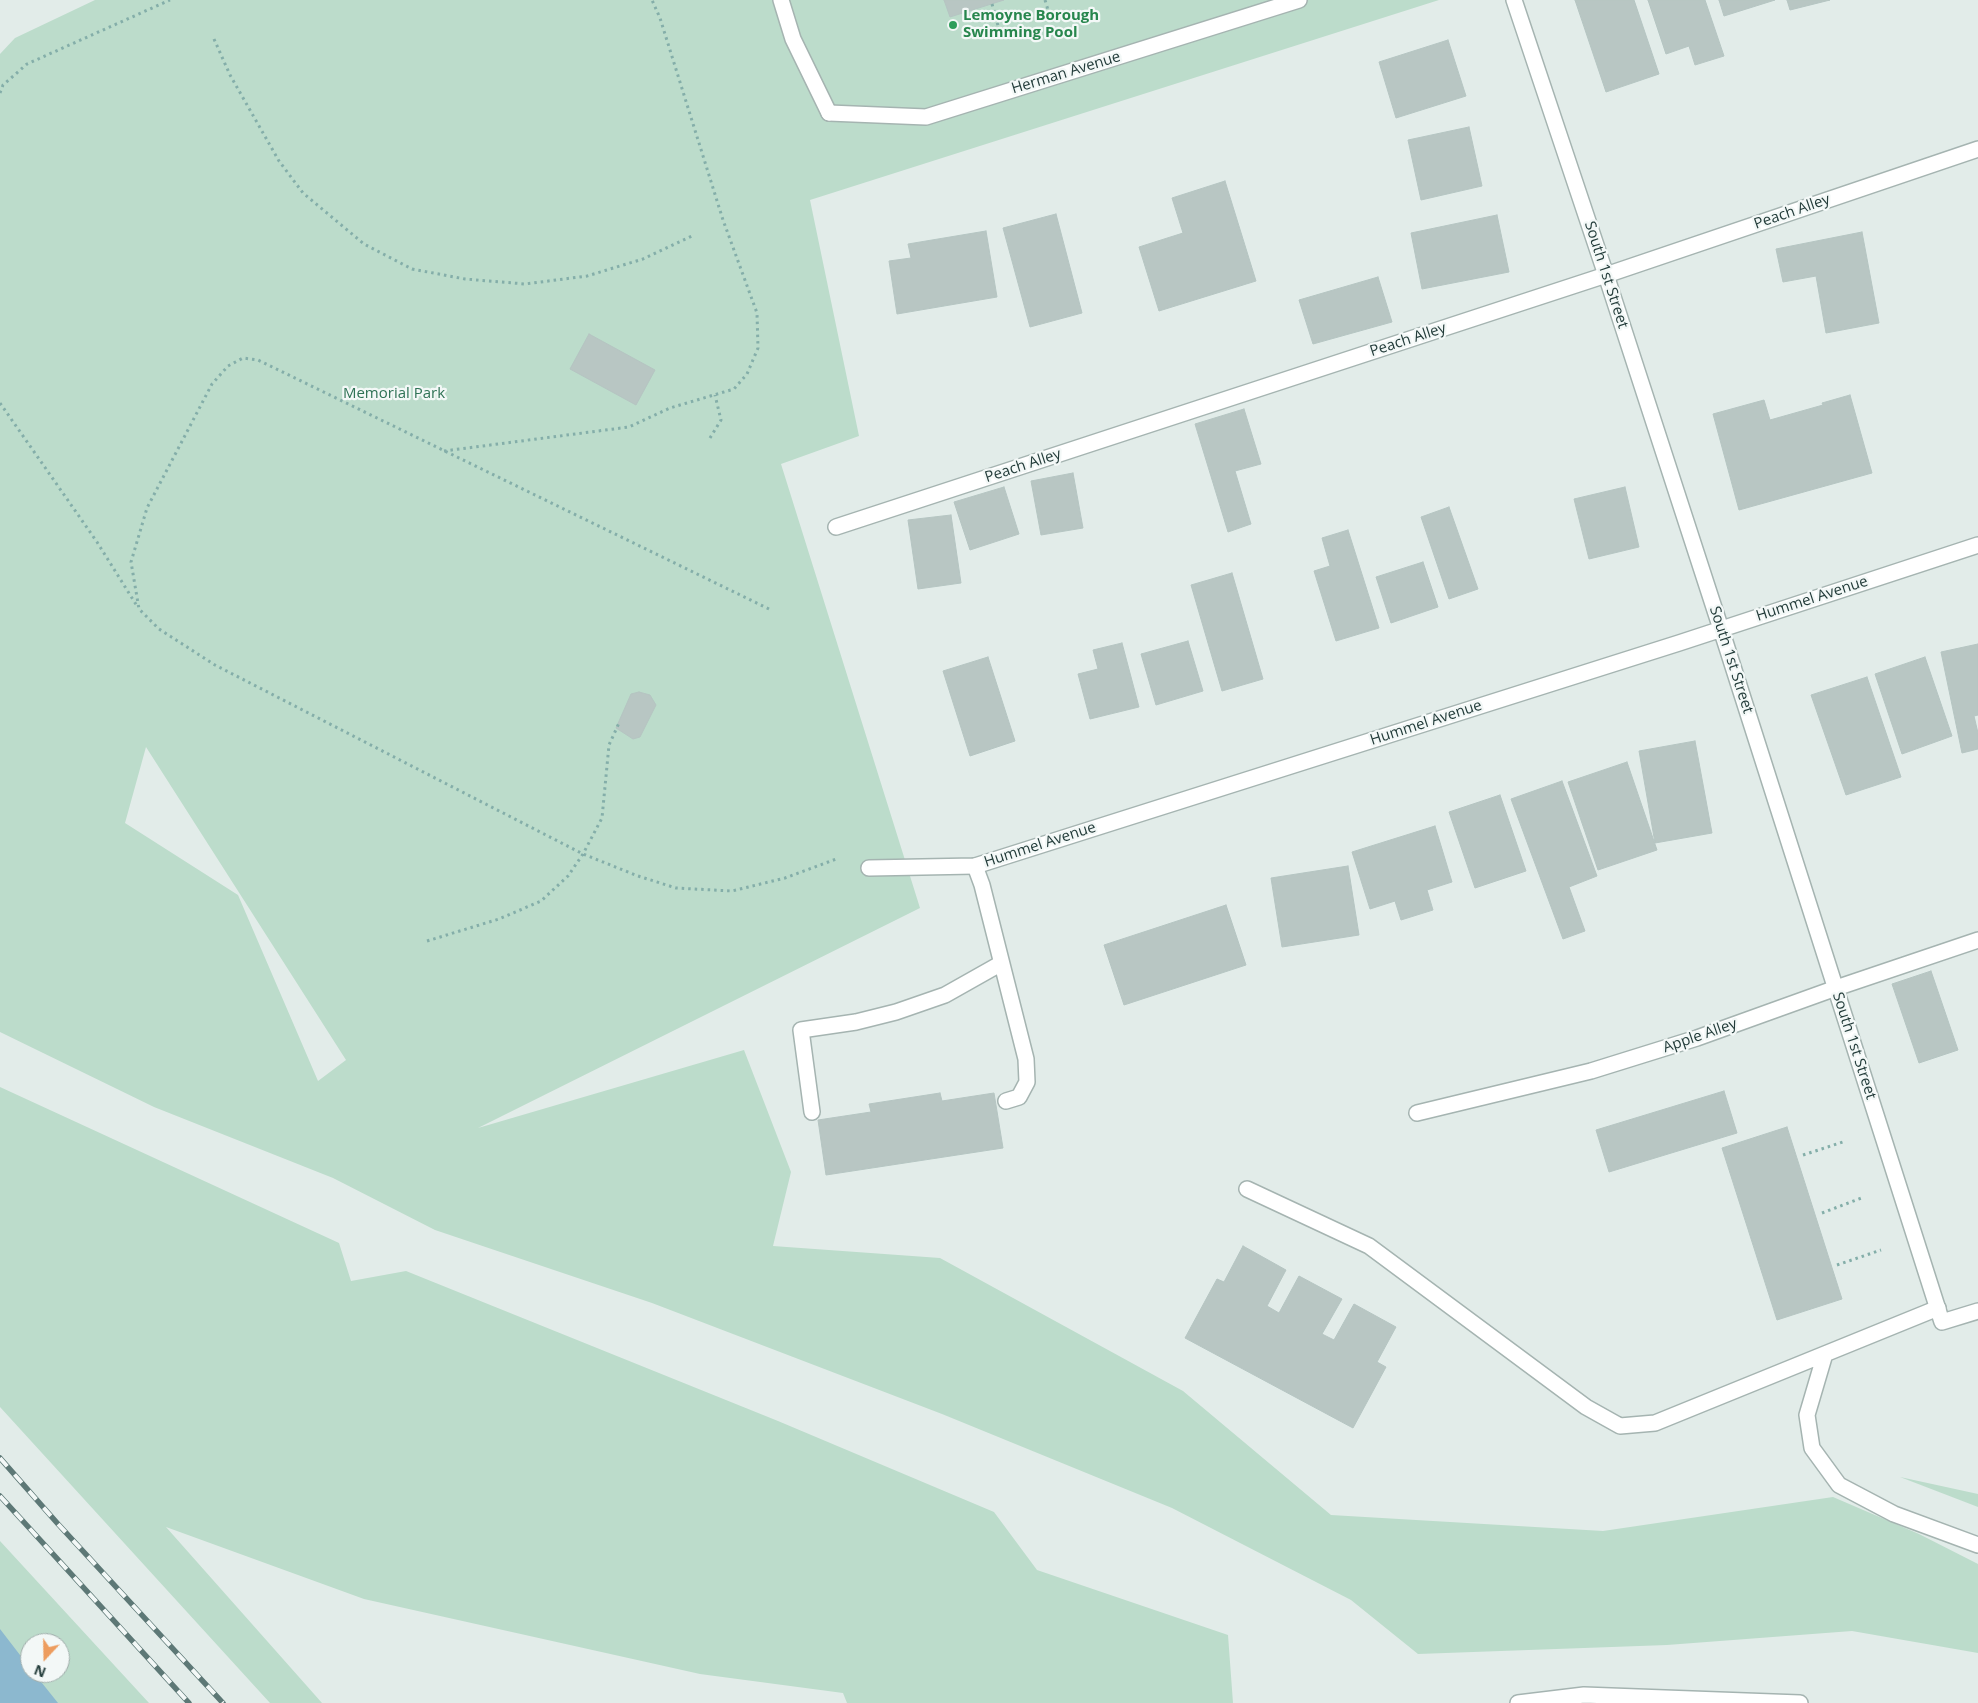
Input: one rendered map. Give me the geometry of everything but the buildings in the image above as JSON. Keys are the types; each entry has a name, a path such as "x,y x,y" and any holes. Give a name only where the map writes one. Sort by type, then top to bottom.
{"street":[{"name":"Herman Avenue","path":"781,0 793,39 829,113 926,117 1299,0"},
{"name":"South 1st Street","path":"1514,0 1721,629 1942,1322 1978,1311"},
{"name":"Peach Alley","path":"836,527 1606,275 1978,149"},
{"name":"Hummel Avenue","path":"869,868 975,866 1721,629 1978,545"},
{"path":"975,866 982,886 1000,964 1026,1059 1026,1082 1019,1097 1006,1101"},
{"name":"Apple Alley","path":"1418,1113 1591,1071 1697,1038 1978,940"},
{"path":"812,1112 801,1030 856,1022 896,1012 945,995 1000,964"},
{"path":"1247,1189 1369,1246 1586,1407 1620,1426 1655,1423 1938,1308"},
{"path":"1824,1354 1806,1415 1812,1448 1839,1485 1894,1514 1978,1545"},
{"path":"1518,1703 1584,1695 1800,1703"}],"path":[{"path":"0,93 3,86 27,64 170,0"},
{"path":"443,451 629,428 670,408 734,388 747,374 758,348 757,313 723,220 660,18 652,0"},
{"path":"1039,0 1045,2 1052,23"},
{"path":"992,4 1002,40"},
{"path":"214,39 230,75 279,161 303,193 364,244 412,269 465,279 525,284 587,276 642,259 694,235"},
{"path":"139,608 131,562 147,508 212,384 228,366 243,358 258,360 769,609"},
{"path":"710,438 721,420 714,395"},
{"path":"0,403 97,542 139,608 159,629 215,665 583,854 638,876 676,888 732,891 785,878 839,858"},
{"path":"427,941 499,919 541,901 568,876 583,854 602,818 609,745 619,723"},
{"path":"1803,1155 1846,1141"},
{"path":"1822,1213 1864,1197"},
{"path":"1837,1265 1881,1250"}],"green space":[{"name":"Memorial Park","path":"95,0 1439,0 810,200 859,436 781,464 920,908 478,1128 744,1050 791,1172 773,1246 940,1258 1183,1391 1331,1515 1603,1531 1833,1497 1919,1534 1978,1564 1978,1653 1852,1631 1667,1645 1418,1654 1351,1600 1172,1508 942,1414 652,1303 435,1230 333,1178 154,1107 0,1032 0,54 15,38","holes":["146,747 346,1060 318,1081 238,895 125,823"]},
{"path":"0,1087 339,1243 351,1281 406,1271 778,1421 994,1512 1037,1570 1228,1635 1233,1703 847,1703 843,1693 700,1674 364,1599 166,1527 322,1703 270,1703 0,1407"},
{"path":"1900,1477 1978,1494 1978,1507"},
{"path":"0,1541 149,1703 51,1703 32,1683 70,1683 70,1633 20,1633 20,1670 0,1648"}],"water":[{"path":"0,1629 20,1655 20,1683 42,1683 58,1703 0,1703"}],"railway":[{"path":"0,1458 58,1524 223,1703"},
{"path":"0,1496 189,1703"}],"place":[{"name":"Lemoyne Borough Swimming Pool","path":"953,25"}]}
